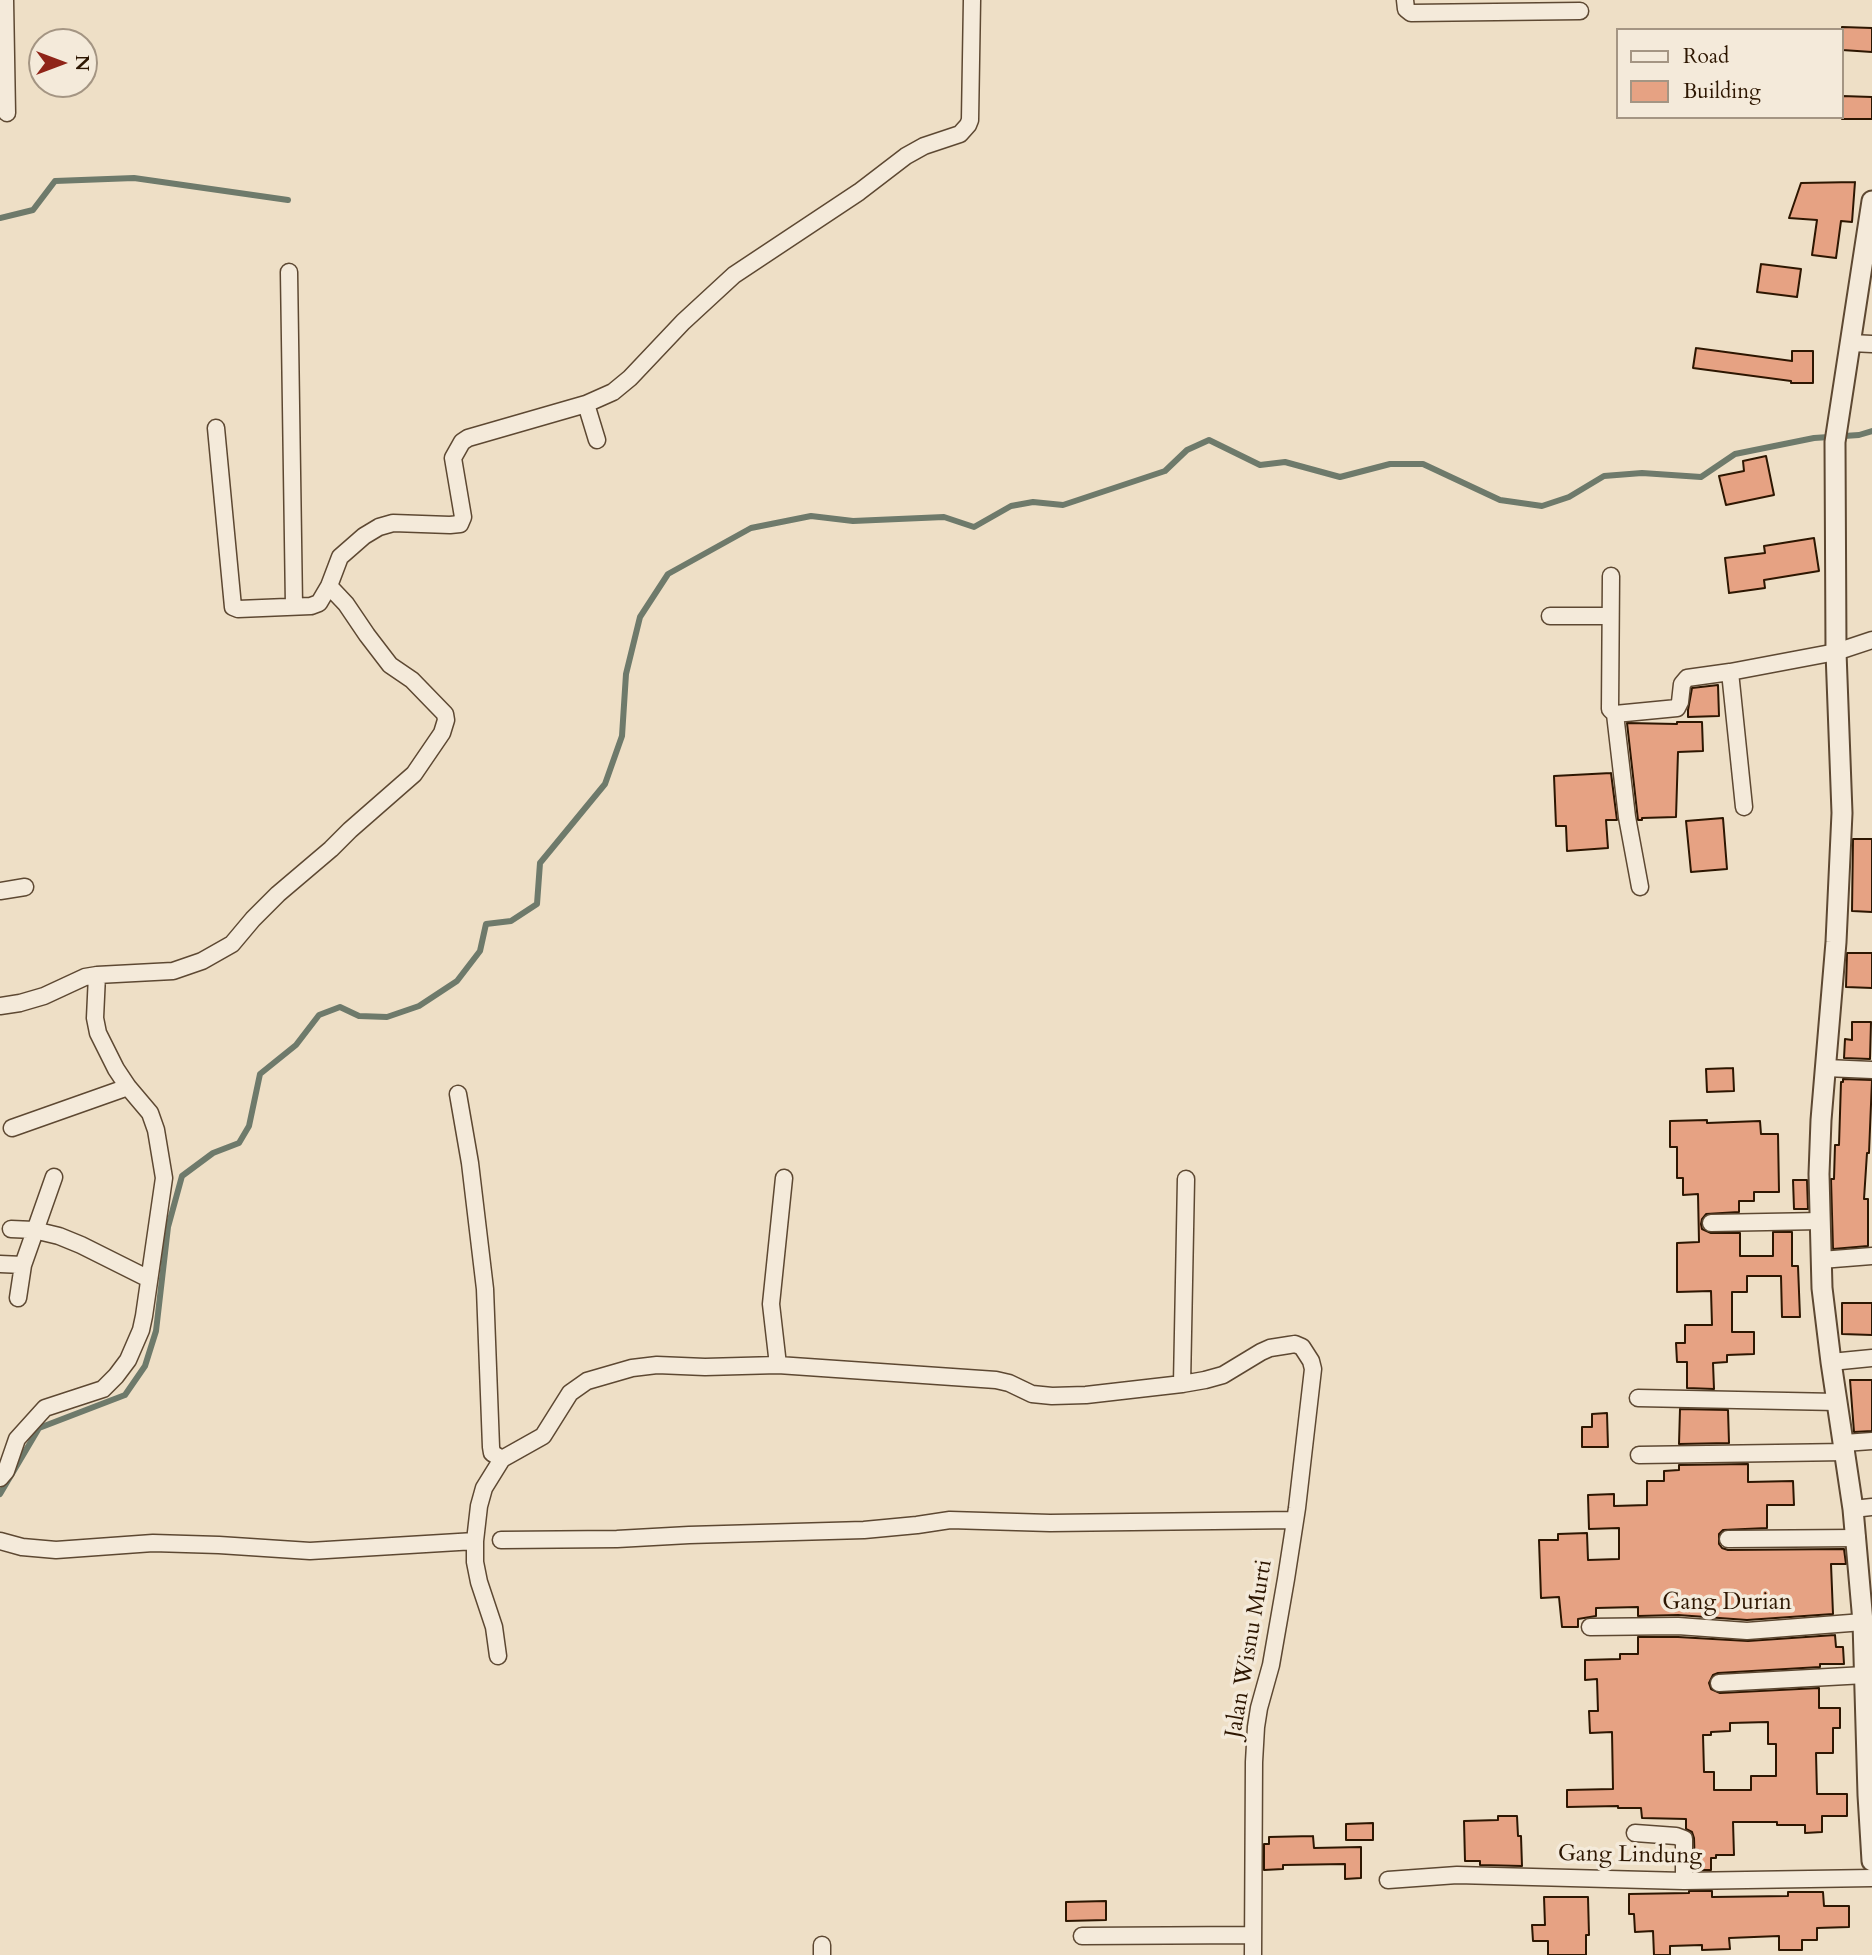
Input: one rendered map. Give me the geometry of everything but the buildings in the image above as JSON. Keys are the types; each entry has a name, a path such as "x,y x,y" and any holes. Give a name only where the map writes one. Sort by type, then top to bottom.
{"street":[{"path":"5,0 7,113"},
{"path":"216,428 233,607 238,609 311,606 319,603 344,552 379,527 393,523 460,524 463,517 453,458 462,442 586,404 619,387 734,275 859,192 906,156 924,146 960,134 966,128 970,120 972,0"},
{"path":"1405,0 1406,9 1411,13 1580,11"},
{"path":"1872,201 1835,442 1836,652 1842,813 1836,942 1819,1174 1822,1288 1831,1362 1845,1447 1863,1508 1857,1538 1866,1577 1863,1622 1869,1707 1872,1861"},
{"path":"289,272 294,606"},
{"path":"1851,343 1872,344"},
{"path":"586,404 597,440"},
{"path":"1611,576 1610,709 1615,714 1627,817 1640,887"},
{"path":"0,1006 44,996 85,977 173,971 202,961 232,944 278,894 414,774 442,733 445,714 412,680 390,664 346,604 329,586"},
{"path":"1550,616 1610,616"},
{"path":"1615,714 1677,708 1685,679 1836,652 1872,640"},
{"path":"1730,672 1744,807"},
{"path":"0,891 25,887"},
{"path":"0,1478 6,1471 17,1439 45,1408 103,1389 128,1360 141,1330 164,1178 156,1129 150,1113 116,1069 98,1033 95,1017 97,975"},
{"path":"1826,1068 1872,1070"},
{"path":"12,1128 128,1087"},
{"path":"457,1094 470,1163 484,1276 491,1447 492,1453 502,1459"},
{"path":"18,1298 23,1265 54,1177"},
{"path":"778,1365 771,1304 784,1178"},
{"path":"498,1656 494,1627 475,1562 479,1506 484,1488 502,1459 542,1436 570,1393 587,1381 632,1368 657,1365 778,1365 996,1380 1032,1394 1052,1396 1086,1395 1181,1384 1186,1179"},
{"path":"1711,1223 1821,1221"},
{"path":"11,1229 34,1230 59,1237 149,1279"},
{"path":"1821,1260 1872,1256"},
{"path":"0,1264 23,1265"},
{"name":"Jalan Wisnu Murti","path":"1181,1384 1223,1375 1270,1349 1295,1344 1302,1347 1307,1354 1313,1375 1295,1520 1271,1665 1254,1744 1253,1955"},
{"path":"1831,1362 1872,1358"},
{"path":"1638,1398 1838,1402"},
{"path":"1639,1455 1845,1447 1872,1441"},
{"path":"501,1540 617,1539 666,1535 864,1530 950,1520 1050,1523 1295,1520"},
{"path":"1728,1539 1857,1538"},
{"path":"0,1541 22,1547 55,1549 153,1543 310,1551 475,1541"},
{"name":"Gang Durian","path":"1590,1627 1678,1626 1747,1631 1863,1622"},
{"path":"1719,1683 1865,1675"},
{"path":"1636,1833 1685,1839 1685,1881"},
{"name":"Gang Lindung","path":"1388,1880 1457,1875 1685,1881 1872,1878"},
{"path":"1082,1936 1252,1935"}],"waterway":[{"path":"0,218 33,210 55,181 134,178 288,200"},
{"path":"0,1494 39,1428 125,1395 145,1366 156,1331 168,1227 182,1176 213,1153 239,1143 249,1126 260,1074 296,1045 319,1015 340,1007 359,1016 387,1017 419,1006 457,981 480,951 486,924 511,921 537,904 540,863 605,784 622,736 626,674 640,617 668,574 751,528 811,516 853,521 944,517 974,527 1011,506 1033,502 1063,505 1165,471 1187,450 1209,440 1260,465 1285,462 1340,477 1390,464 1423,464 1500,500 1542,506 1569,497 1604,476 1642,473 1701,477 1735,454 1814,438 1859,435 1872,431"}]}
